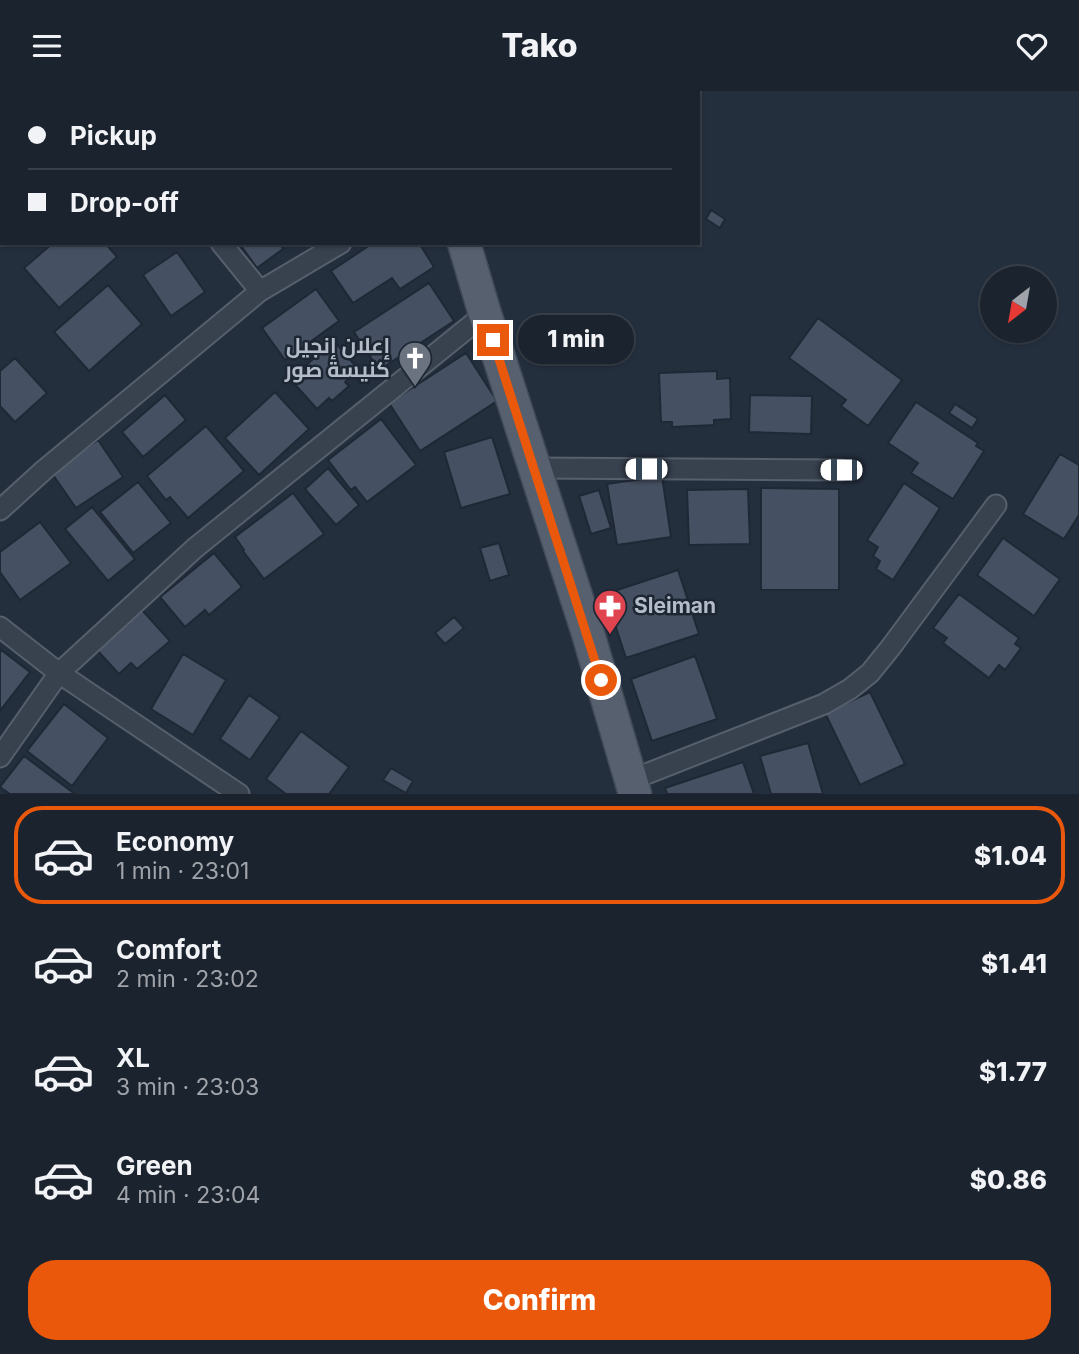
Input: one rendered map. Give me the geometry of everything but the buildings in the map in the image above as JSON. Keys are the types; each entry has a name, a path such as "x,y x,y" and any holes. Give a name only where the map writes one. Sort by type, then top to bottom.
{"main road":[{"path":"465,245 587,630 633,787"}],"street":[{"path":"223,245 260,291"},
{"path":"0,510 44,470 260,291 338,245"},
{"path":"0,757 59,673 195,548 485,314"},
{"path":"534,468 841,470"},
{"path":"633,787 824,704 850,689 870,673 891,647 996,506"},
{"path":"0,627 215,787 239,794"}],"place":[{"name":"إعلان إنجيل كنيسة صور","path":"415,388"},
{"name":"Sleiman","path":"610,636"}],"route":[{"path":"493,340 601,680"}]}
